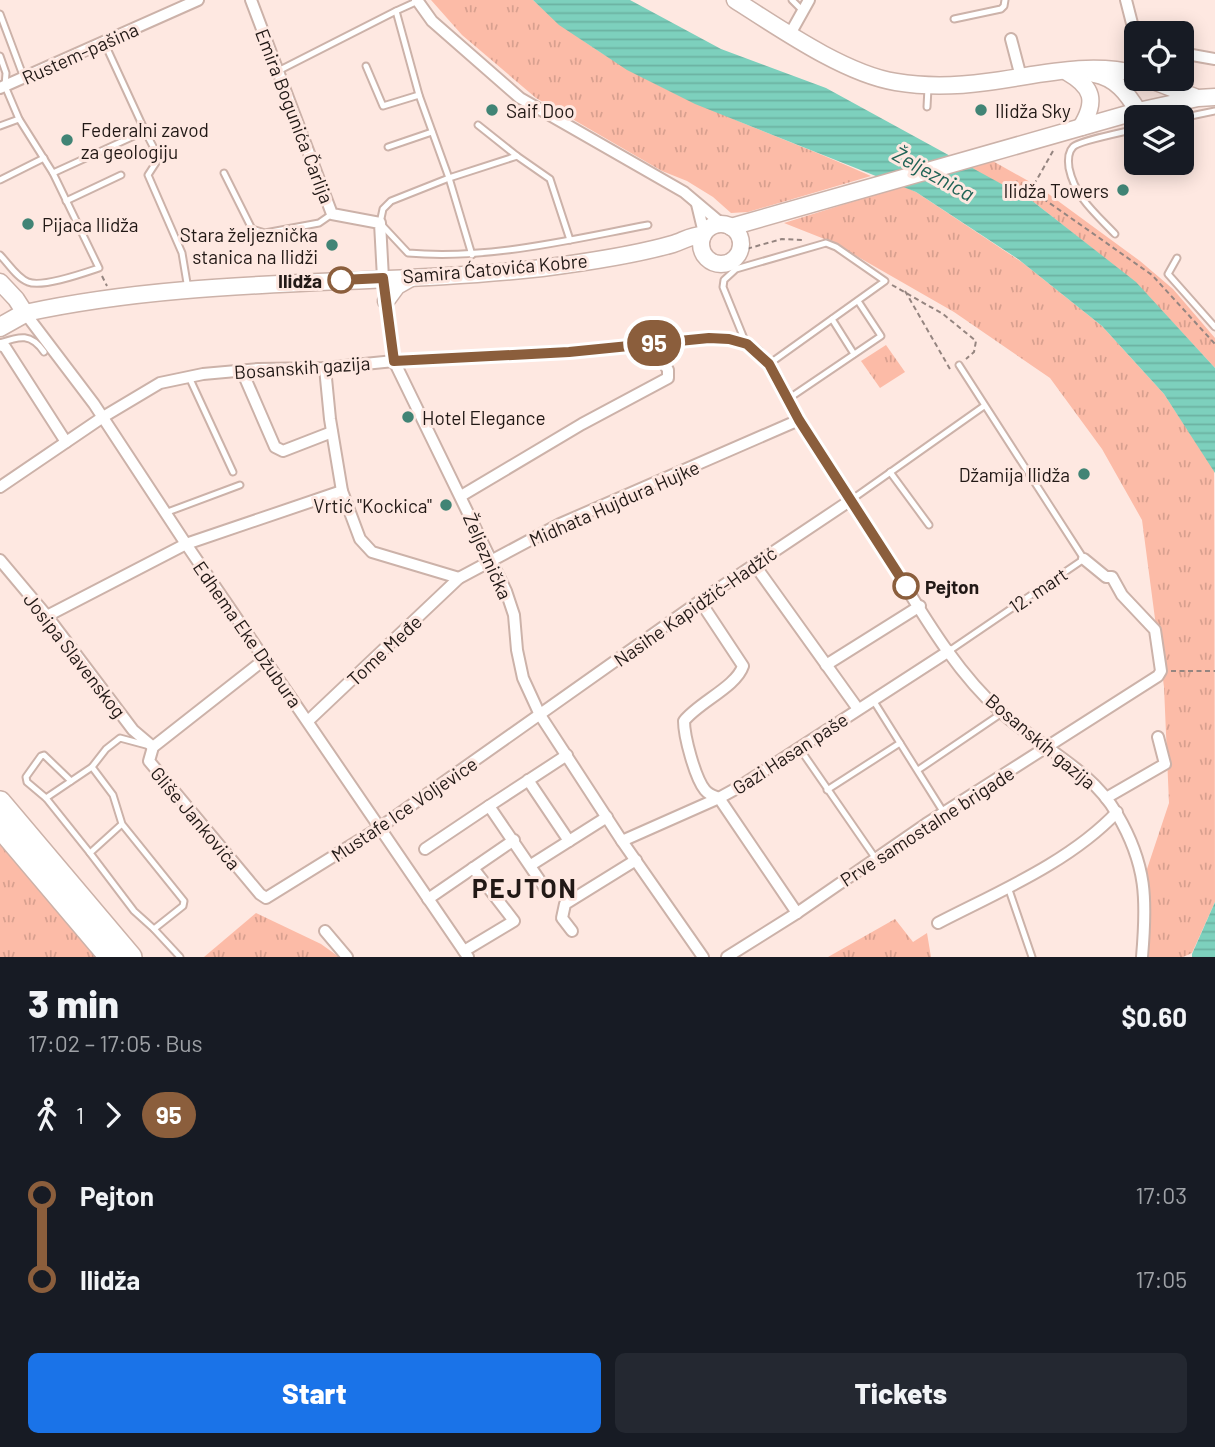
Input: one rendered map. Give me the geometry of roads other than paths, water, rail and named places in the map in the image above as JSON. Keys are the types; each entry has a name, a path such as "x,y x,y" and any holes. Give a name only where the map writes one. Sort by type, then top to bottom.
{"highway":[{"path":"0,802 131,957"},
{"path":"0,827 110,957"}],"main road":[{"path":"735,0 853,68 895,82 952,85 1067,72 1107,69 1124,71"},
{"path":"1067,72 1098,74 1115,81 1134,105"},
{"path":"1067,72 1080,80 1089,91 1089,114 1081,127"},
{"path":"1181,91 1198,98"},
{"path":"1166,105 1215,97"},
{"path":"706,258 701,249 703,234 714,225 752,222 1124,115"},
{"path":"673,244 698,251 712,262 725,263 731,261 740,249 742,233 752,222"},
{"path":"726,225 739,236 740,249"},
{"name":"Samira Ćatovića Kobre","path":"25,313 112,297 188,289 543,268 673,244 703,234"},
{"path":"386,301 397,286 416,276"},
{"name":"Edhema Eke Džubura","path":"0,282 25,313"},
{"name":"Edhema Eke Džubura","path":"0,296 25,313"},
{"path":"0,315 25,313"},
{"path":"0,327 25,313"}],"street":[{"name":"Rustem-pašina","path":"3,87 198,0"},
{"name":"Emira Bogunića Čarlija","path":"251,0 332,214 380,223"},
{"path":"790,34 809,0"},
{"path":"1126,0 1131,21"},
{"path":"417,1 432,21 520,98 684,192 726,225"},
{"path":"1011,39 1021,78"},
{"path":"1194,55 1215,59"},
{"path":"697,204 703,234"},
{"path":"380,223 383,278"},
{"name":"Željeznička","path":"383,278 394,361 506,591 514,615 523,678 540,715 622,841 703,957"},
{"name":"Edhema Eke Džubura","path":"25,313 103,417 165,513 466,954"},
{"name":"Bosanskih gazija","path":"103,417 159,383 242,370 325,368 394,361 569,352 709,338 729,339 747,344 769,364 799,420 919,606 979,689 1002,713 1093,782 1117,812 1130,838 1144,878 1145,930 1142,957"},
{"path":"461,496 582,424 668,378 668,370 652,343"},
{"path":"0,344 5,347 66,442"},
{"path":"325,368 342,491 360,539 372,552 459,579"},
{"path":"242,370 275,447 279,450 283,451 332,432"},
{"path":"0,487 103,417"},
{"name":"Midhata Hujdura Hujke","path":"459,579 560,524 799,420"},
{"path":"47,616 186,544 342,491"},
{"name":"Nasihe Kapidžić-Hadžić","path":"540,715 700,601 851,500"},
{"name":"Josipa Slavenskog","path":"0,559 47,616 133,730 153,747"},
{"name":"Prve samostalne brigade","path":"727,957 944,813 1158,676 1161,670 1155,630 1122,595 1112,577 1106,577 1084,559"},
{"path":"754,564 859,709"},
{"name":"Tome Međe","path":"308,721 459,579"},
{"path":"700,601 743,666 736,678 699,705 684,721 684,731 707,794 719,798 797,913"},
{"path":"826,664 919,606"},
{"name":"Gazi Hasan paše","path":"622,841 719,798 949,651"},
{"name":"Gliše Jankovića","path":"265,659 153,747 149,761 266,898"},
{"name":"Mustafe Ice Voljevice","path":"266,898 380,828 540,715"},
{"path":"1106,798 1165,764 1158,737"},
{"path":"425,849 567,755"},
{"path":"528,780 569,841"},
{"path":"489,806 547,891"},
{"path":"938,923 1068,853 1100,830 1117,812"},
{"path":"531,865 607,817"},
{"path":"428,899 514,840"},
{"path":"572,930 562,918 565,904 636,860"},
{"path":"466,954 514,920 473,868"},
{"path":"325,931 347,957"}],"lane":[{"path":"792,0 802,10"},
{"path":"954,19 1001,9 1005,0"},
{"path":"278,71 417,1"},
{"path":"396,11 419,95 449,178 472,255"},
{"path":"0,14 24,78"},
{"path":"104,42 159,158 148,175 182,253 188,289"},
{"path":"0,55 6,73 3,87 19,119 53,173 99,268 36,284 26,282 0,255"},
{"path":"366,65 383,106 419,95"},
{"path":"927,107 928,85"},
{"path":"1194,115 1215,111"},
{"path":"0,126 19,119"},
{"path":"478,125 550,179 570,240"},
{"path":"53,173 145,131"},
{"path":"388,147 432,132"},
{"path":"1115,234 1080,197 1068,163 1070,151 1078,143 1124,132"},
{"path":"517,156 449,178 391,201 383,209 380,223 408,253 441,256 537,247 648,225"},
{"path":"0,180 44,158"},
{"path":"224,173 252,229 257,232 265,233 320,223 332,214"},
{"path":"66,201 121,175"},
{"path":"747,344 723,287 724,280 736,269 826,243 885,281 769,364"},
{"path":"1177,258 1168,274 1215,327"},
{"path":"788,399 881,336 858,301"},
{"path":"832,319 854,354"},
{"path":"0,344 13,338 26,337 37,342 44,352"},
{"name":"12. mart","path":"949,651 1084,559 959,365"},
{"path":"189,377 233,472"},
{"path":"851,500 984,406"},
{"path":"890,472 929,525"},
{"path":"165,513 240,485"},
{"path":"873,700 944,813"},
{"path":"918,770 1002,713"},
{"path":"46,798 92,767 106,749 120,738 153,747"},
{"path":"827,790 900,743"},
{"path":"799,748 876,859"},
{"path":"71,781 46,756 41,756 26,777 27,782 46,798 134,911 180,957"},
{"path":"92,767 113,795 122,824 184,901 183,906 154,929"},
{"path":"90,853 122,824"},
{"path":"1008,887 1032,957"}],"water":[{"name":"Željeznica","path":"533,0 630,0 721,49 826,88 1031,200 1136,282 1215,368 1215,473 1164,394 1102,326 1018,259 916,192 695,104 627,70 559,25"},
{"path":"1215,902 1215,957 1192,957 1192,954"}],"place":[{"name":"Saif Doo","path":"492,110"},
{"name":"Ilidža Sky","path":"981,110"},
{"name":"Federalni zavod za geologiju","path":"67,140"},
{"name":"Ilidža Towers","path":"1123,190"},
{"name":"Pijaca Ilidža","path":"28,224"},
{"name":"Stara željeznička stanica na Ilidži","path":"332,245"},
{"name":"Ilidža","path":"341,280"},
{"name":"Hotel Elegance","path":"408,417"},
{"name":"Džamija Ilidža","path":"1084,474"},
{"name":"Vrtić \"Kockica\"","path":"446,505"},
{"name":"Pejton","path":"906,586"}],"district":[{"name":"PEJTON","path":"525,887"}]}
